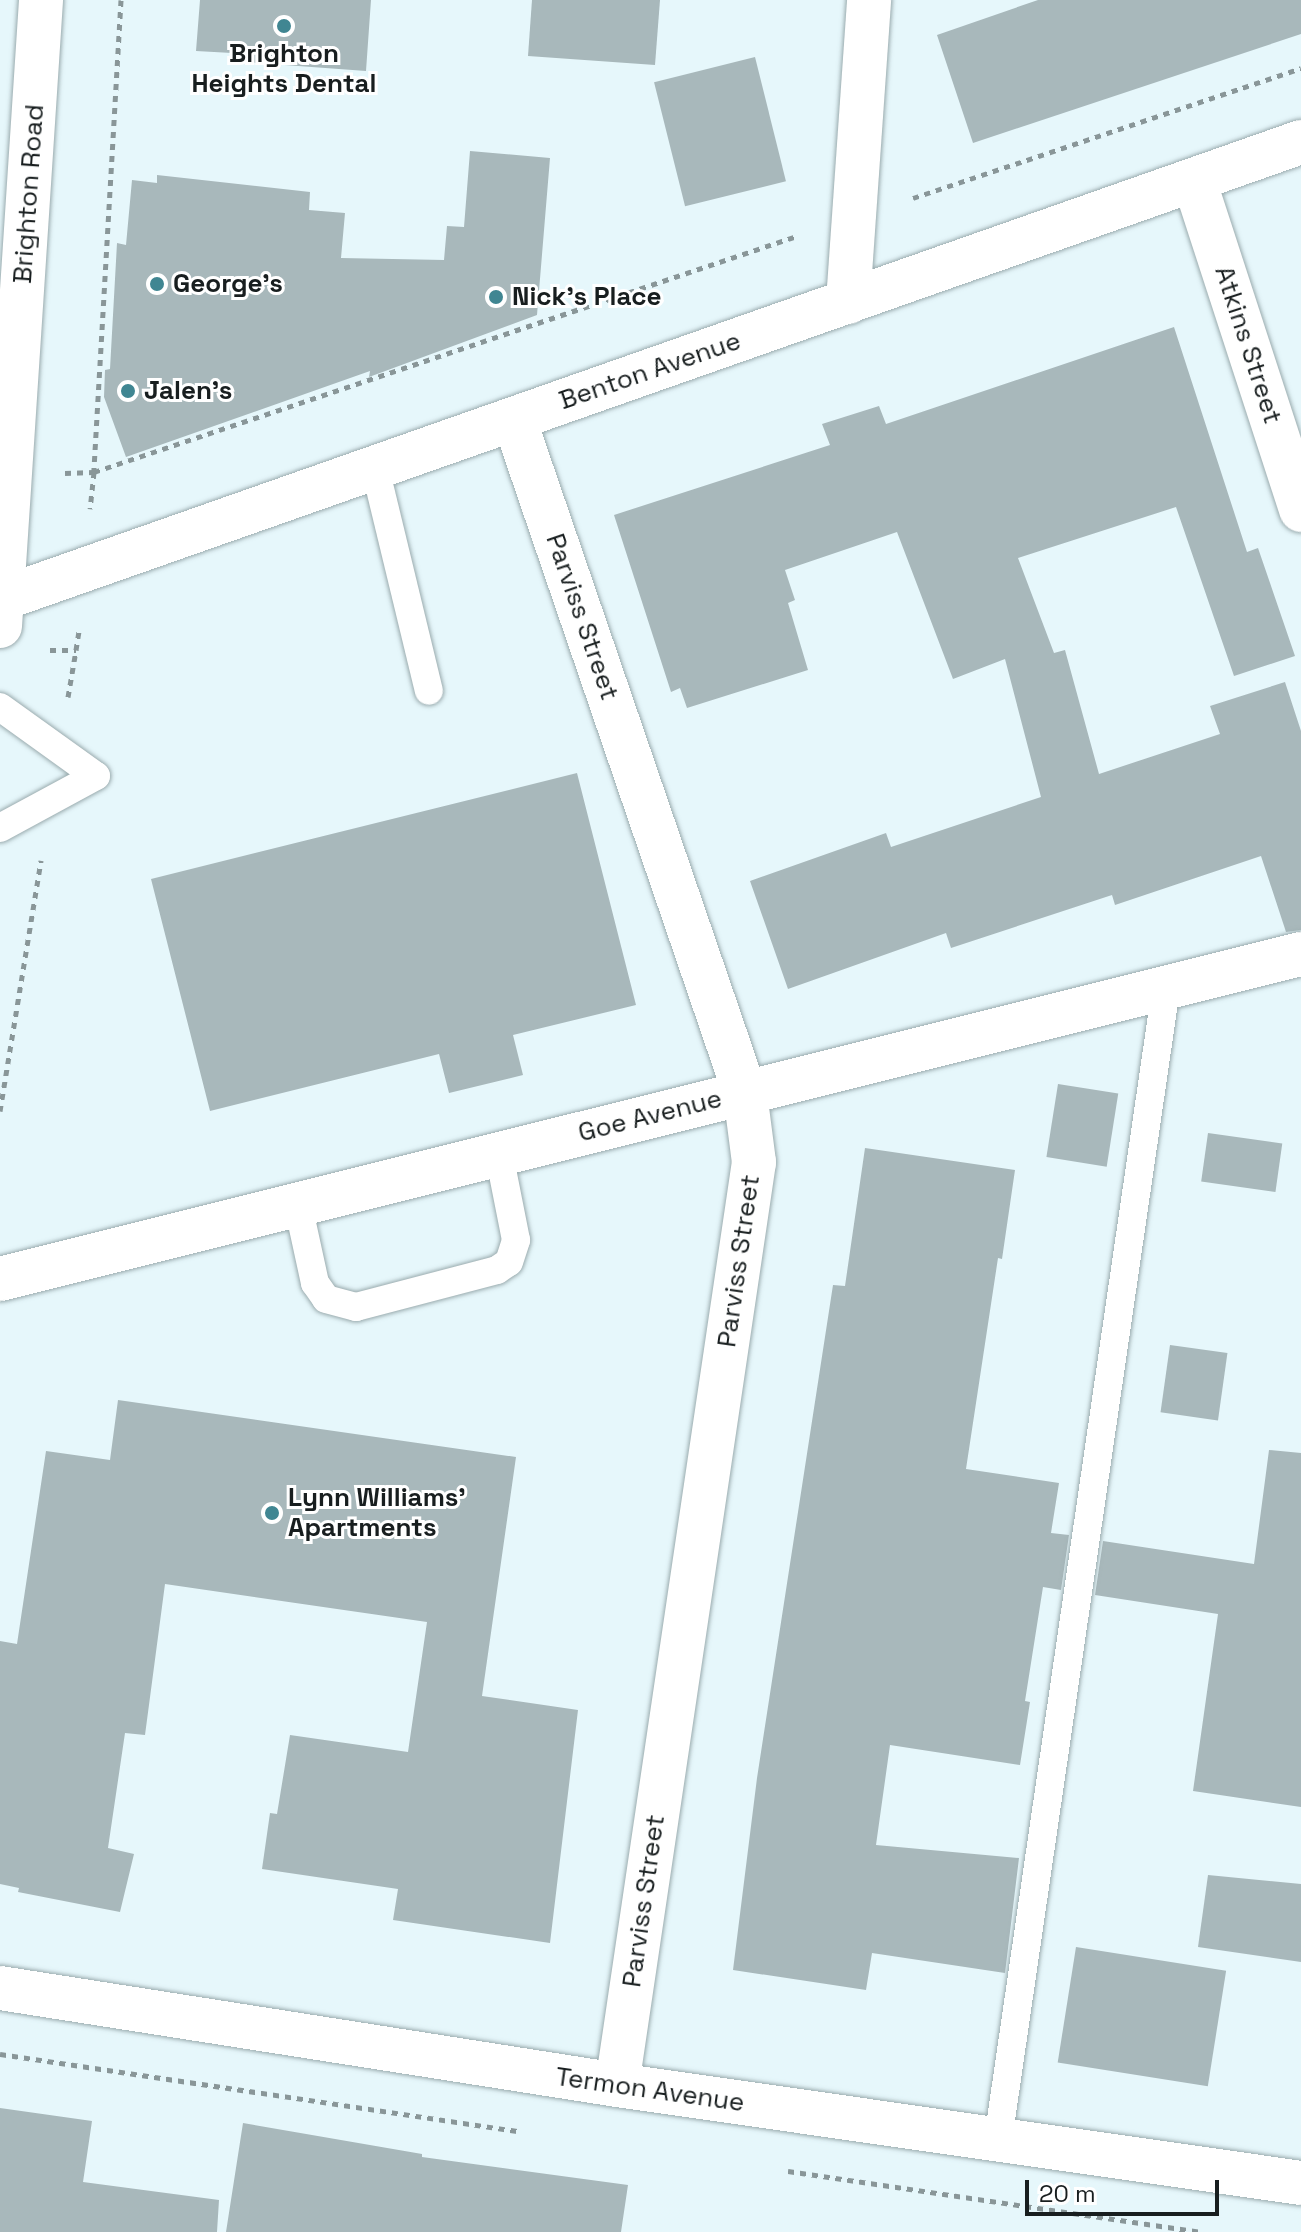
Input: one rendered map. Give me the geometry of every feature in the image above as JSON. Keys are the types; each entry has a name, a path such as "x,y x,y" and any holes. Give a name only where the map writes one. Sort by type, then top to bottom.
{"street":[{"name":"Brighton Road","path":"1,607 41,0"},
{"path":"848,302 869,0"},
{"name":"Benton Avenue","path":"1,607 375,468 1301,142"},
{"name":"Atkins Street","path":"1194,180 1301,510"},
{"name":"Parviss Street","path":"514,419 745,1093 754,1162 617,2085"},
{"name":"Goe Avenue","path":"0,1279 1301,954"},
{"name":"Termon Avenue","path":"0,1988 617,2085 1301,2183"}],"lane":[{"path":"375,468 429,691"},
{"path":"0,707 96,776 0,828"},
{"path":"998,2140 1166,988"},
{"path":"298,1205 315,1283 326,1299 356,1307 497,1270 509,1262 516,1240 499,1154"}],"path":[{"path":"121,0 94,472 1301,68"},
{"path":"59,750 76,650"},
{"path":"0,1111 51,801"}],"building":[{"name":"Brighton Heights Dental","path":"200,0 371,0 366,71 232,61 232,53 196,51"},
{"path":"532,0 660,0 655,65 528,56"},
{"path":"1038,0 1301,0 1301,34 973,143 937,35"},
{"path":"755,57 786,181 685,206 654,82"},
{"path":"470,151 550,158 537,315 369,377 370,371 126,457 104,397 105,370 110,369 117,243 126,245 132,180 157,183 157,175 310,192 309,210 345,213 341,258 444,260 447,226 464,227"},
{"path":"1174,327 1247,552 1258,548 1295,656 1234,676 1176,507 1018,558 1054,653 1065,650 1099,774 1220,734 1210,706 1285,682 1301,731 1301,930 1286,932 1261,856 1115,905 1112,895 951,948 946,933 788,989 750,881 886,833 891,847 1041,797 1005,659 953,679 897,532 785,570 795,600 788,603 808,670 687,708 680,688 671,692 614,515 830,445 822,424 879,406 886,424"},
{"path":"577,773 636,1005 513,1035 523,1075 449,1093 439,1054 210,1111 151,879"},
{"path":"1058,1084 1118,1094 1107,1167 1046,1157"},
{"path":"1208,1133 1282,1143 1275,1192 1201,1182"},
{"path":"865,1148 1015,1170 1002,1259 998,1258 966,1469 1059,1483 1051,1533 1069,1535 1061,1590 1043,1587 1025,1701 1030,1702 1020,1765 890,1745 876,1845 1019,1858 1005,1973 872,1953 866,1990 733,1970 757,1778 833,1285 845,1286"},
{"path":"1170,1345 1227,1353 1218,1420 1161,1412"},
{"path":"118,1400 516,1457 482,1696 578,1710 550,1943 393,1920 398,1889 262,1869 270,1813 277,1814 290,1735 408,1752 427,1622 165,1584 145,1735 125,1733 108,1848 134,1854 120,1912 18,1892 19,1888 0,1884 0,1641 17,1644 46,1451 110,1460"},
{"path":"1269,1450 1301,1453 1301,1807 1193,1791 1218,1614 1095,1595 1103,1541 1254,1564"},
{"path":"1208,1875 1301,1884 1301,1962 1198,1947"},
{"path":"1076,1947 1226,1971 1208,2086 1058,2063"},
{"path":"0,2108 92,2121 83,2182 219,2200 217,2232 0,2232"},
{"path":"243,2123 422,2154 422,2157 628,2185 621,2232 226,2232"}],"place":[{"name":"Brighton Heights Dental","path":"284,26"},
{"name":"George's","path":"157,284"},
{"name":"Nick's Place","path":"496,297"},
{"name":"Jalen's","path":"128,391"},
{"name":"Lynn Williams' Apartments","path":"272,1513"}]}
